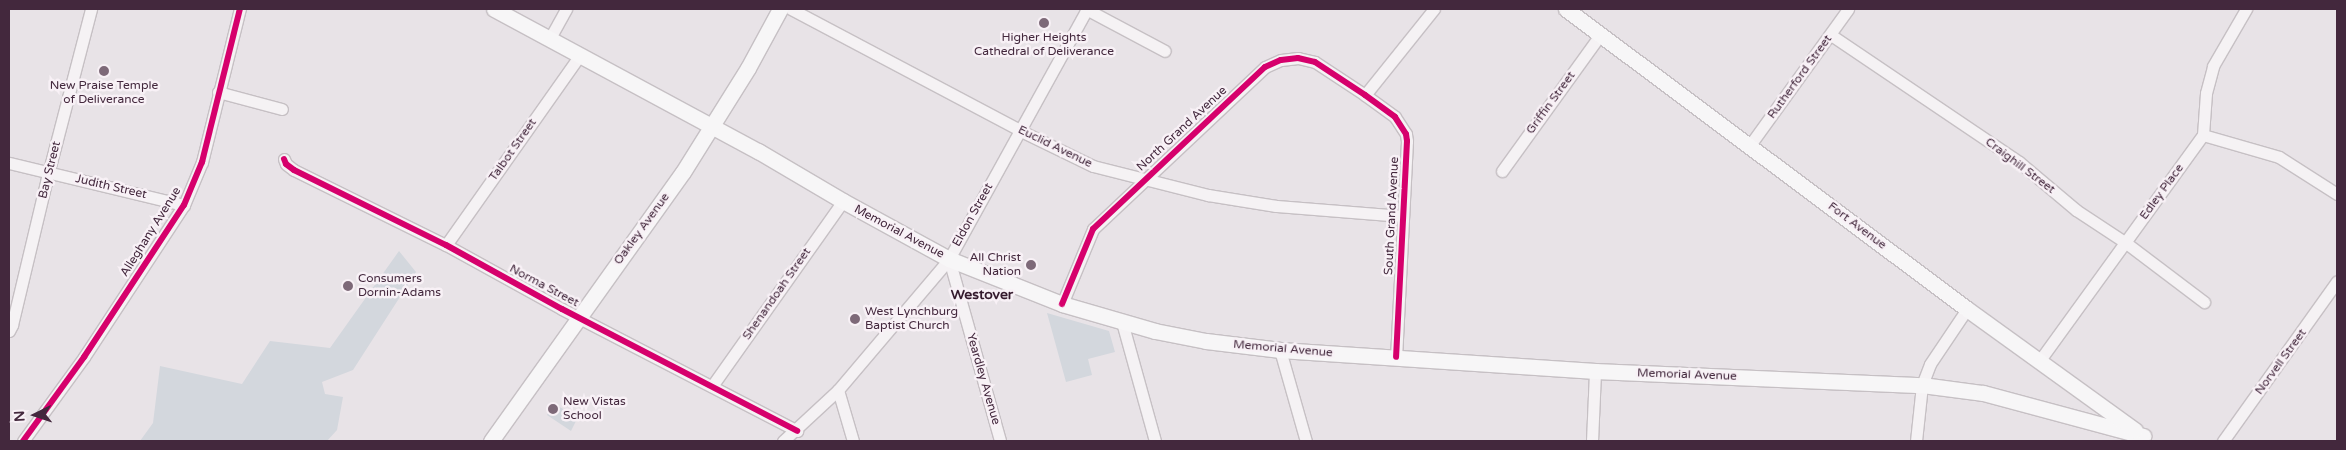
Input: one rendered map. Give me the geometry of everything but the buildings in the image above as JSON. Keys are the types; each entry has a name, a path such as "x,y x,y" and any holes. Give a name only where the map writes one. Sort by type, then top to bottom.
{"main road":[{"name":"Memorial Avenue","path":"494,9 713,127 949,259 1062,304 1122,322 1203,340 1280,350 1595,371 1922,385 1983,393 2147,439"},
{"name":"Oakley Avenue","path":"491,441 578,316 683,172 713,127 780,9"},
{"name":"Fort Avenue","path":"1566,9 1967,309 2147,439"}],"street":[{"name":"Bay Street","path":"9,331 91,9"},
{"name":"Alleghany Avenue","path":"23,441 84,357 184,205 202,162 240,9"},
{"path":"550,38 566,9"},
{"name":"Euclid Avenue","path":"791,9 1021,131 1093,166 1208,195 1276,206 1403,216"},
{"path":"1087,9 1165,51"},
{"name":"Eldon Street","path":"784,441 797,431 838,390 949,259 1087,9"},
{"path":"1365,95 1434,9"},
{"name":"Rutherford Street","path":"1750,146 1848,9"},
{"path":"2246,9 2213,66 2206,93 2203,135 2279,157 2337,194"},
{"name":"Griffin Street","path":"1502,171 1600,35"},
{"name":"Craighill Street","path":"1831,35 2019,162 2076,210 2126,243 2204,302"},
{"name":"Talbot Street","path":"446,245 580,55"},
{"name":"North Grand Avenue","path":"1062,304 1093,229 1265,67 1281,60 1298,58 1315,62 1365,95"},
{"path":"218,92 282,109"},
{"name":"South Grand Avenue","path":"1365,95 1395,117 1406,134 1408,142 1396,357"},
{"name":"Edley Place","path":"2040,360 2203,135"},
{"name":"Norma Street","path":"284,159 286,164 294,170 446,245 797,431"},
{"name":"Judith Street","path":"9,162 184,205"},
{"name":"Shenandoah Street","path":"712,386 843,201"},
{"name":"Yeardley Avenue","path":"949,259 1000,441"},
{"name":"Norvell Street","path":"2223,441 2337,282"},
{"path":"1916,441 1922,385 1930,364 1967,309"},
{"path":"1122,322 1155,441"},
{"path":"1280,350 1306,441"},
{"path":"1592,441 1595,371"},
{"path":"838,390 853,441"}],"shaded area":[{"path":"399,251 416,272 353,370 322,382 325,394 343,397 337,430 327,441 140,441 153,423 160,366 242,384 270,341 330,348"},
{"path":"1047,313 1109,331 1115,352 1088,359 1092,375 1066,382"},
{"path":"554,404 578,417 571,431 547,415"}],"cycle path":[{"path":"23,441 84,357 184,205 202,162 240,9"},
{"path":"1062,304 1093,229 1265,67 1281,60 1298,58 1315,62 1365,95 1395,117 1406,134 1396,357"},
{"path":"284,159 286,164 294,170 446,245 562,309 797,431"}],"place":[{"name":"Higher Heights Cathedral of Deliverance","path":"1044,23"},
{"name":"New Praise Temple of Deliverance","path":"104,71"},
{"name":"All Christ Nation","path":"1031,265"},
{"name":"Consumers Dornin-Adams","path":"348,286"},
{"name":"West Lynchburg Baptist Church","path":"855,319"},
{"name":"New Vistas School","path":"553,409"}],"district":[{"name":"Westover","path":"982,295"}]}
